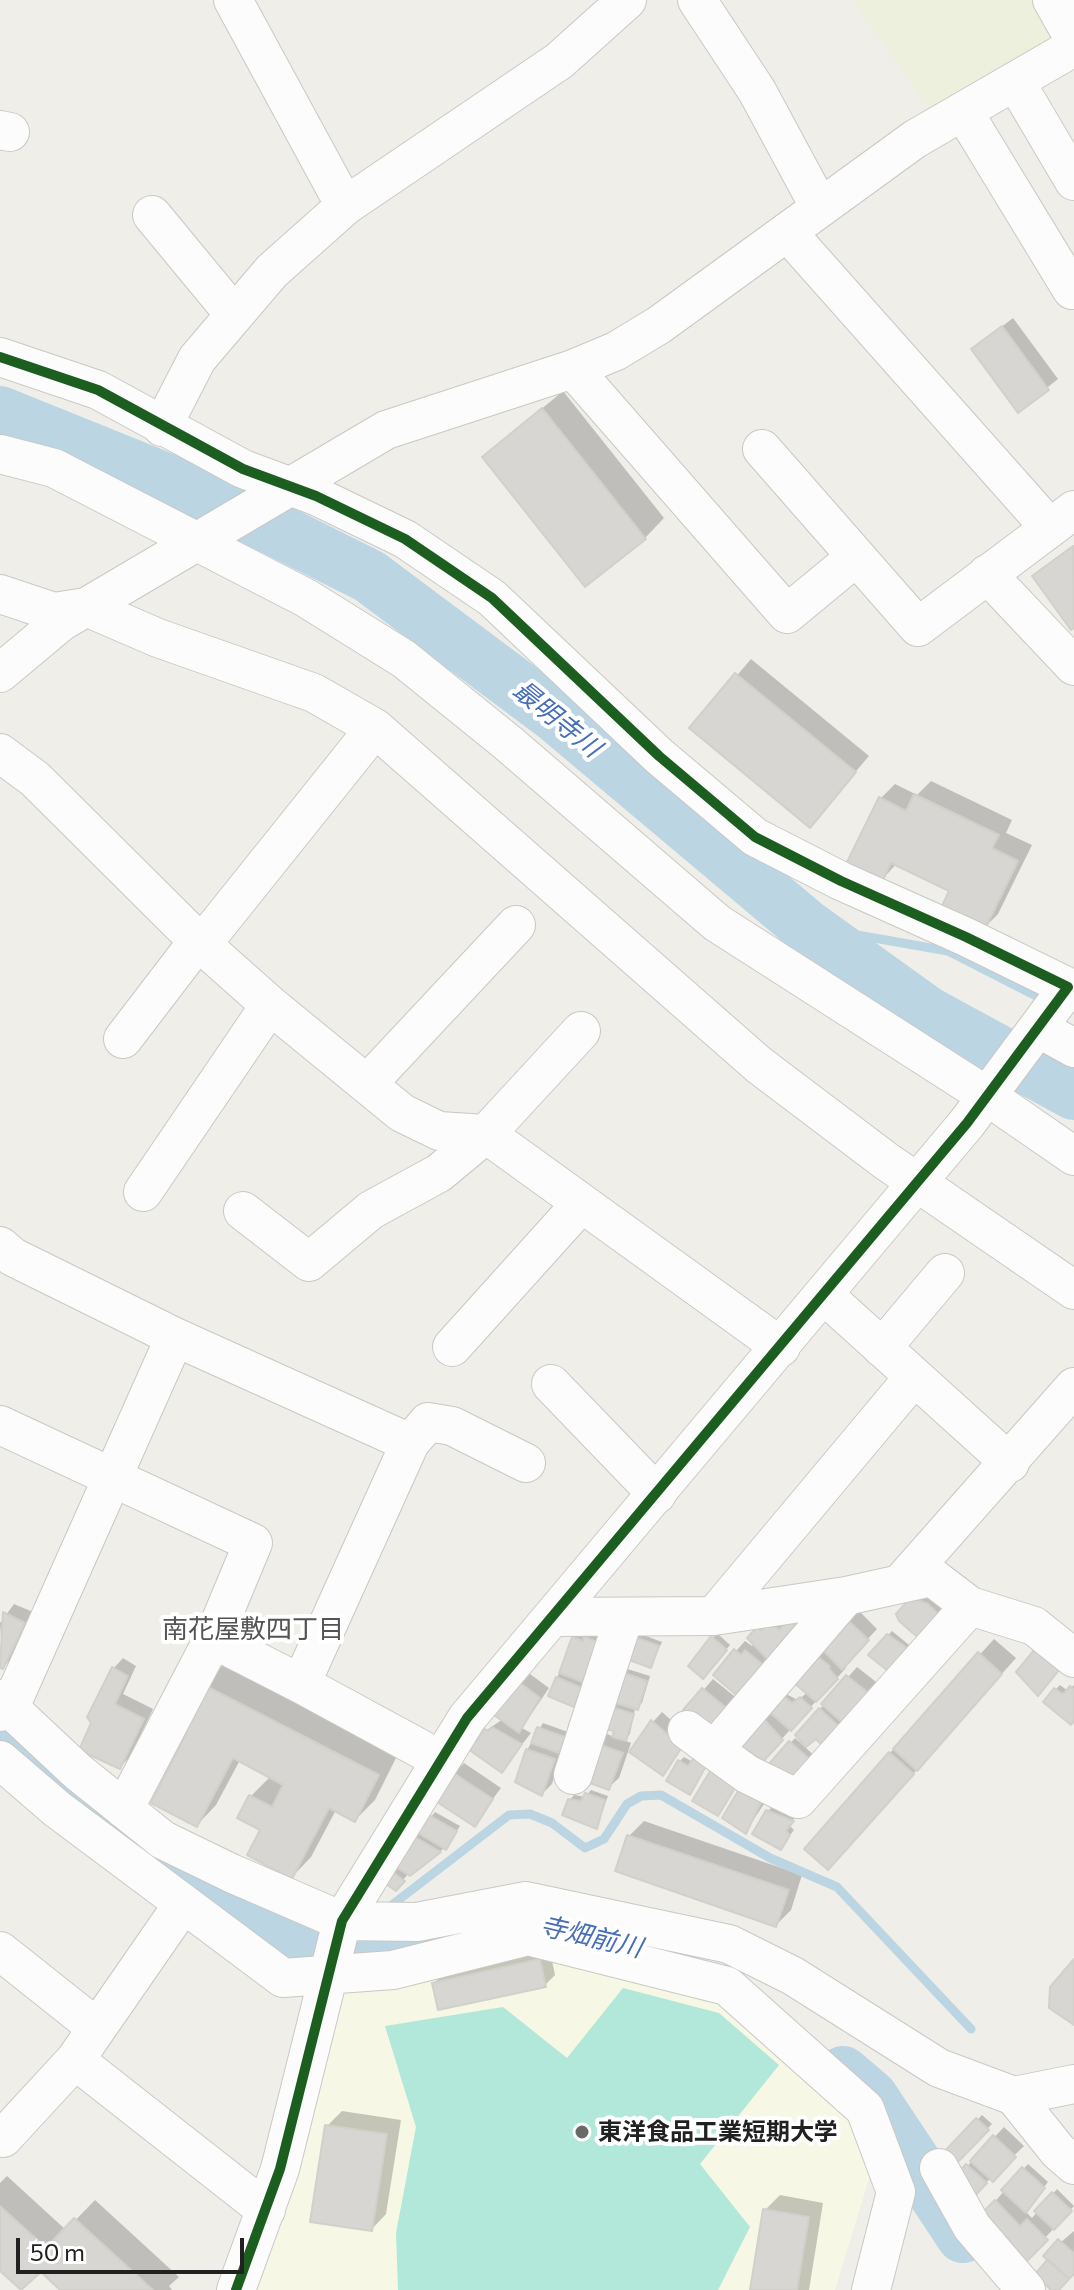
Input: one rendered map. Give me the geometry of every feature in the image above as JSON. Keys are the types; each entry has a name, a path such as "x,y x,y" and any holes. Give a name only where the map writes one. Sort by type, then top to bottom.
{"street":[{"path":"233,0 345,206"},
{"path":"162,427 197,359 233,313 272,271 345,206 559,61 627,0"},
{"path":"697,0 757,91 820,208"},
{"path":"0,673 61,622 283,488 386,430 573,369 616,351 659,325 915,139 1073,48 1052,0"},
{"path":"1015,81 1074,181"},
{"path":"963,111 1072,290"},
{"path":"152,215 233,313"},
{"path":"762,449 918,627 1061,518 787,232"},
{"path":"0,357 98,390 243,469 405,539 492,598 659,756 755,837 841,881 1054,1008 1074,1048"},
{"path":"573,369 787,614 856,557"},
{"path":"0,454 54,468 204,536 404,659 508,743 717,923 992,1090 1074,1156"},
{"path":"987,574 1074,666"},
{"path":"0,594 54,612 86,607 158,638 314,693 375,728 759,1065 917,1183 1061,1280 1074,1312"},
{"path":"123,1039 375,728"},
{"path":"0,753 35,779 200,942 270,1005 402,1113 439,1131 486,1134 580,1205 781,1347"},
{"path":"367,1084 516,925"},
{"path":"161,1180 270,1005"},
{"path":"236,2290 280,2169 336,1946 467,1718 917,1183 1054,1008"},
{"path":"243,1211 309,1262 371,1210 439,1173 486,1134 581,1031"},
{"path":"452,1347 580,1205"},
{"path":"0,1246 13,1257 175,1337 410,1443"},
{"path":"882,1348 945,1273"},
{"path":"824,1295 1010,1463"},
{"path":"175,1337 15,1696 3,1706 163,1840 336,1946 393,1970 528,1936 727,1986 865,2109 896,2192 871,2290"},
{"path":"714,1616 914,1377"},
{"path":"551,1384 657,1494"},
{"path":"900,1584 1074,1387"},
{"path":"301,1684 410,1443 428,1422 452,1426 526,1463"},
{"path":"0,1425 253,1543 213,1639 124,1809"},
{"path":"552,1617 714,1616 846,1596 932,1577 970,1606 1034,1626 1074,1658"},
{"path":"846,1596 700,1740 747,1774 798,1799 970,1606"},
{"path":"573,1775 624,1617"},
{"path":"213,1639 441,1760"},
{"path":"0,1760 57,1809 283,1978 336,1946 417,1922 526,1901 729,1944 793,1976 939,2068 1014,2096 1058,2151 1074,2165"},
{"path":"0,2135 3,2138 75,2060 183,1904"},
{"path":"0,1951 97,2028"},
{"path":"75,2060 266,2210"},
{"path":"1014,2096 1074,2084"},
{"path":"939,2168 972,2227 1026,2290"}],"shaded area":[{"path":"853,0 1036,0 1058,38 928,108"},
{"name":"東洋食品工業短期大学","path":"530,1950 728,1998 858,2109 876,2156 835,2290 246,2290 329,1998 365,1983"}],"green space":[{"path":"623,1988 719,2013 779,2065 700,2164 750,2227 718,2290 398,2290 396,2233 416,2127 385,2026 503,2007 567,2058"}],"building":[{"path":"1002,326 1049,390 1018,413 971,349"},
{"path":"542,408 646,539 585,587 482,457"},
{"path":"1073,546 1074,628 1071,630 1032,576"},
{"path":"735,673 856,772 810,828 689,728"},
{"path":"914,794 999,835 992,848 1018,861 984,931 940,910 949,891 891,863 881,884 845,866 879,797 906,811"},
{"path":"911,1597 928,1604 943,1619 922,1641 899,1621 896,1614"},
{"path":"3,1612 25,1623 3,1669 0,1668"},
{"path":"842,1615 869,1640 842,1670 819,1646"},
{"path":"789,1620 799,1630 769,1661 747,1638 757,1627 761,1631 770,1622 779,1630"},
{"path":"887,1634 913,1652 893,1675 868,1655"},
{"path":"632,1636 659,1646 651,1668 624,1658"},
{"path":"711,1636 727,1650 703,1679 688,1666"},
{"path":"572,1637 583,1641 584,1637 602,1644 585,1683 559,1673"},
{"path":"734,1649 741,1655 745,1650 762,1664 759,1667 764,1671 741,1699 713,1675"},
{"path":"1035,1649 1059,1670 1038,1696 1016,1672"},
{"path":"978,1652 1002,1674 917,1771 893,1749"},
{"path":"814,1654 830,1666 829,1669 838,1679 816,1702 791,1680"},
{"path":"112,1667 128,1676 115,1704 144,1719 120,1769 79,1750 91,1723 87,1717"},
{"path":"618,1671 647,1681 638,1710 609,1701"},
{"path":"846,1675 871,1695 846,1726 821,1704"},
{"path":"556,1677 582,1688 574,1707 548,1696"},
{"path":"519,1682 540,1698 519,1733 494,1715"},
{"path":"202,1684 379,1775 355,1822 329,1808 292,1879 247,1855 260,1830 237,1818 249,1795 272,1807 283,1785 233,1758 197,1827 151,1803 186,1734 178,1730"},
{"path":"1070,1686 1074,1690 1074,1721 1071,1725 1043,1702 1054,1688 1063,1694"},
{"path":"702,1688 730,1711 706,1730 683,1710"},
{"path":"785,1697 792,1703 800,1697 812,1708 791,1731 767,1710"},
{"path":"608,1706 634,1714 626,1741 612,1737 614,1731 601,1728"},
{"path":"819,1708 843,1730 824,1747 816,1739 806,1747 795,1735"},
{"path":"760,1715 783,1740 760,1765 734,1743"},
{"path":"651,1720 682,1747 663,1776 629,1752"},
{"path":"492,1727 522,1744 502,1773 465,1747 471,1738 476,1742 485,1729 488,1731"},
{"path":"537,1727 565,1737 559,1753 531,1743"},
{"path":"789,1741 814,1763 797,1781 768,1765"},
{"path":"595,1743 623,1753 609,1790 582,1780"},
{"path":"526,1749 555,1759 542,1796 515,1782"},
{"path":"889,1752 914,1774 828,1870 804,1849"},
{"path":"693,1759 706,1766 690,1795 666,1781 678,1760 688,1766"},
{"path":"712,1768 738,1783 718,1816 692,1801"},
{"path":"452,1772 493,1799 475,1827 434,1800"},
{"path":"741,1786 762,1800 746,1834 722,1818"},
{"path":"585,1793 605,1800 597,1829 562,1815 568,1799 581,1801"},
{"path":"766,1810 794,1821 786,1831 790,1835 781,1850 752,1834"},
{"path":"429,1815 457,1831 446,1850 418,1833"},
{"path":"408,1833 441,1852 410,1876 391,1864"},
{"path":"627,1835 789,1890 776,1927 615,1871"},
{"path":"391,1871 405,1881 396,1891 383,1882"},
{"path":"540,1959 546,1987 438,2010 432,1983"},
{"path":"1074,1959 1074,2025 1049,2008 1050,1987"},
{"path":"976,2118 989,2130 956,2164 944,2152"},
{"path":"325,2125 387,2134 372,2231 310,2222"},
{"path":"993,2135 1016,2157 993,2182 970,2161"},
{"path":"966,2164 987,2183 972,2199 955,2176"},
{"path":"1022,2167 1045,2188 1026,2213 1001,2190"},
{"path":"1052,2192 1072,2211 1054,2230 1034,2211"},
{"path":"995,2200 1020,2226 1027,2219 1048,2240 1025,2263 981,2214"},
{"path":"0,2206 46,2248 74,2218 153,2290 60,2290 41,2272 21,2290 0,2271"},
{"path":"763,2209 809,2217 797,2290 750,2290"},
{"path":"1058,2239 1074,2253 1074,2274 1069,2279 1043,2256"},
{"path":"1048,2259 1069,2279 1059,2290 1051,2290 1035,2274"}],"waterway":[{"name":"最明寺川","path":"0,413 223,503 369,576 555,715 806,926 927,1013 1074,1093"},
{"path":"806,926 948,951 1046,1001"},
{"name":"寺畑前川","path":"0,1733 164,1864 280,1931 355,1948 440,1945 481,1933"},
{"path":"388,1908 509,1815 530,1814 552,1823 585,1848 604,1839 627,1804 641,1796 661,1795 770,1858 837,1887 971,2029"},
{"name":"寺畑前川","path":"843,2073 871,2097 963,2236"}],"cycle path":[{"path":"0,357 98,390 243,469 316,496 405,539 492,598 659,756 755,837 841,881 1068,987 967,1123 467,1718 342,1921 280,2169 236,2290"}],"place":[{"name":"東洋食品工業短期大学","path":"582,2132"}],"district":[{"name":"南花屋敷四丁目","path":"253,1629"}]}
